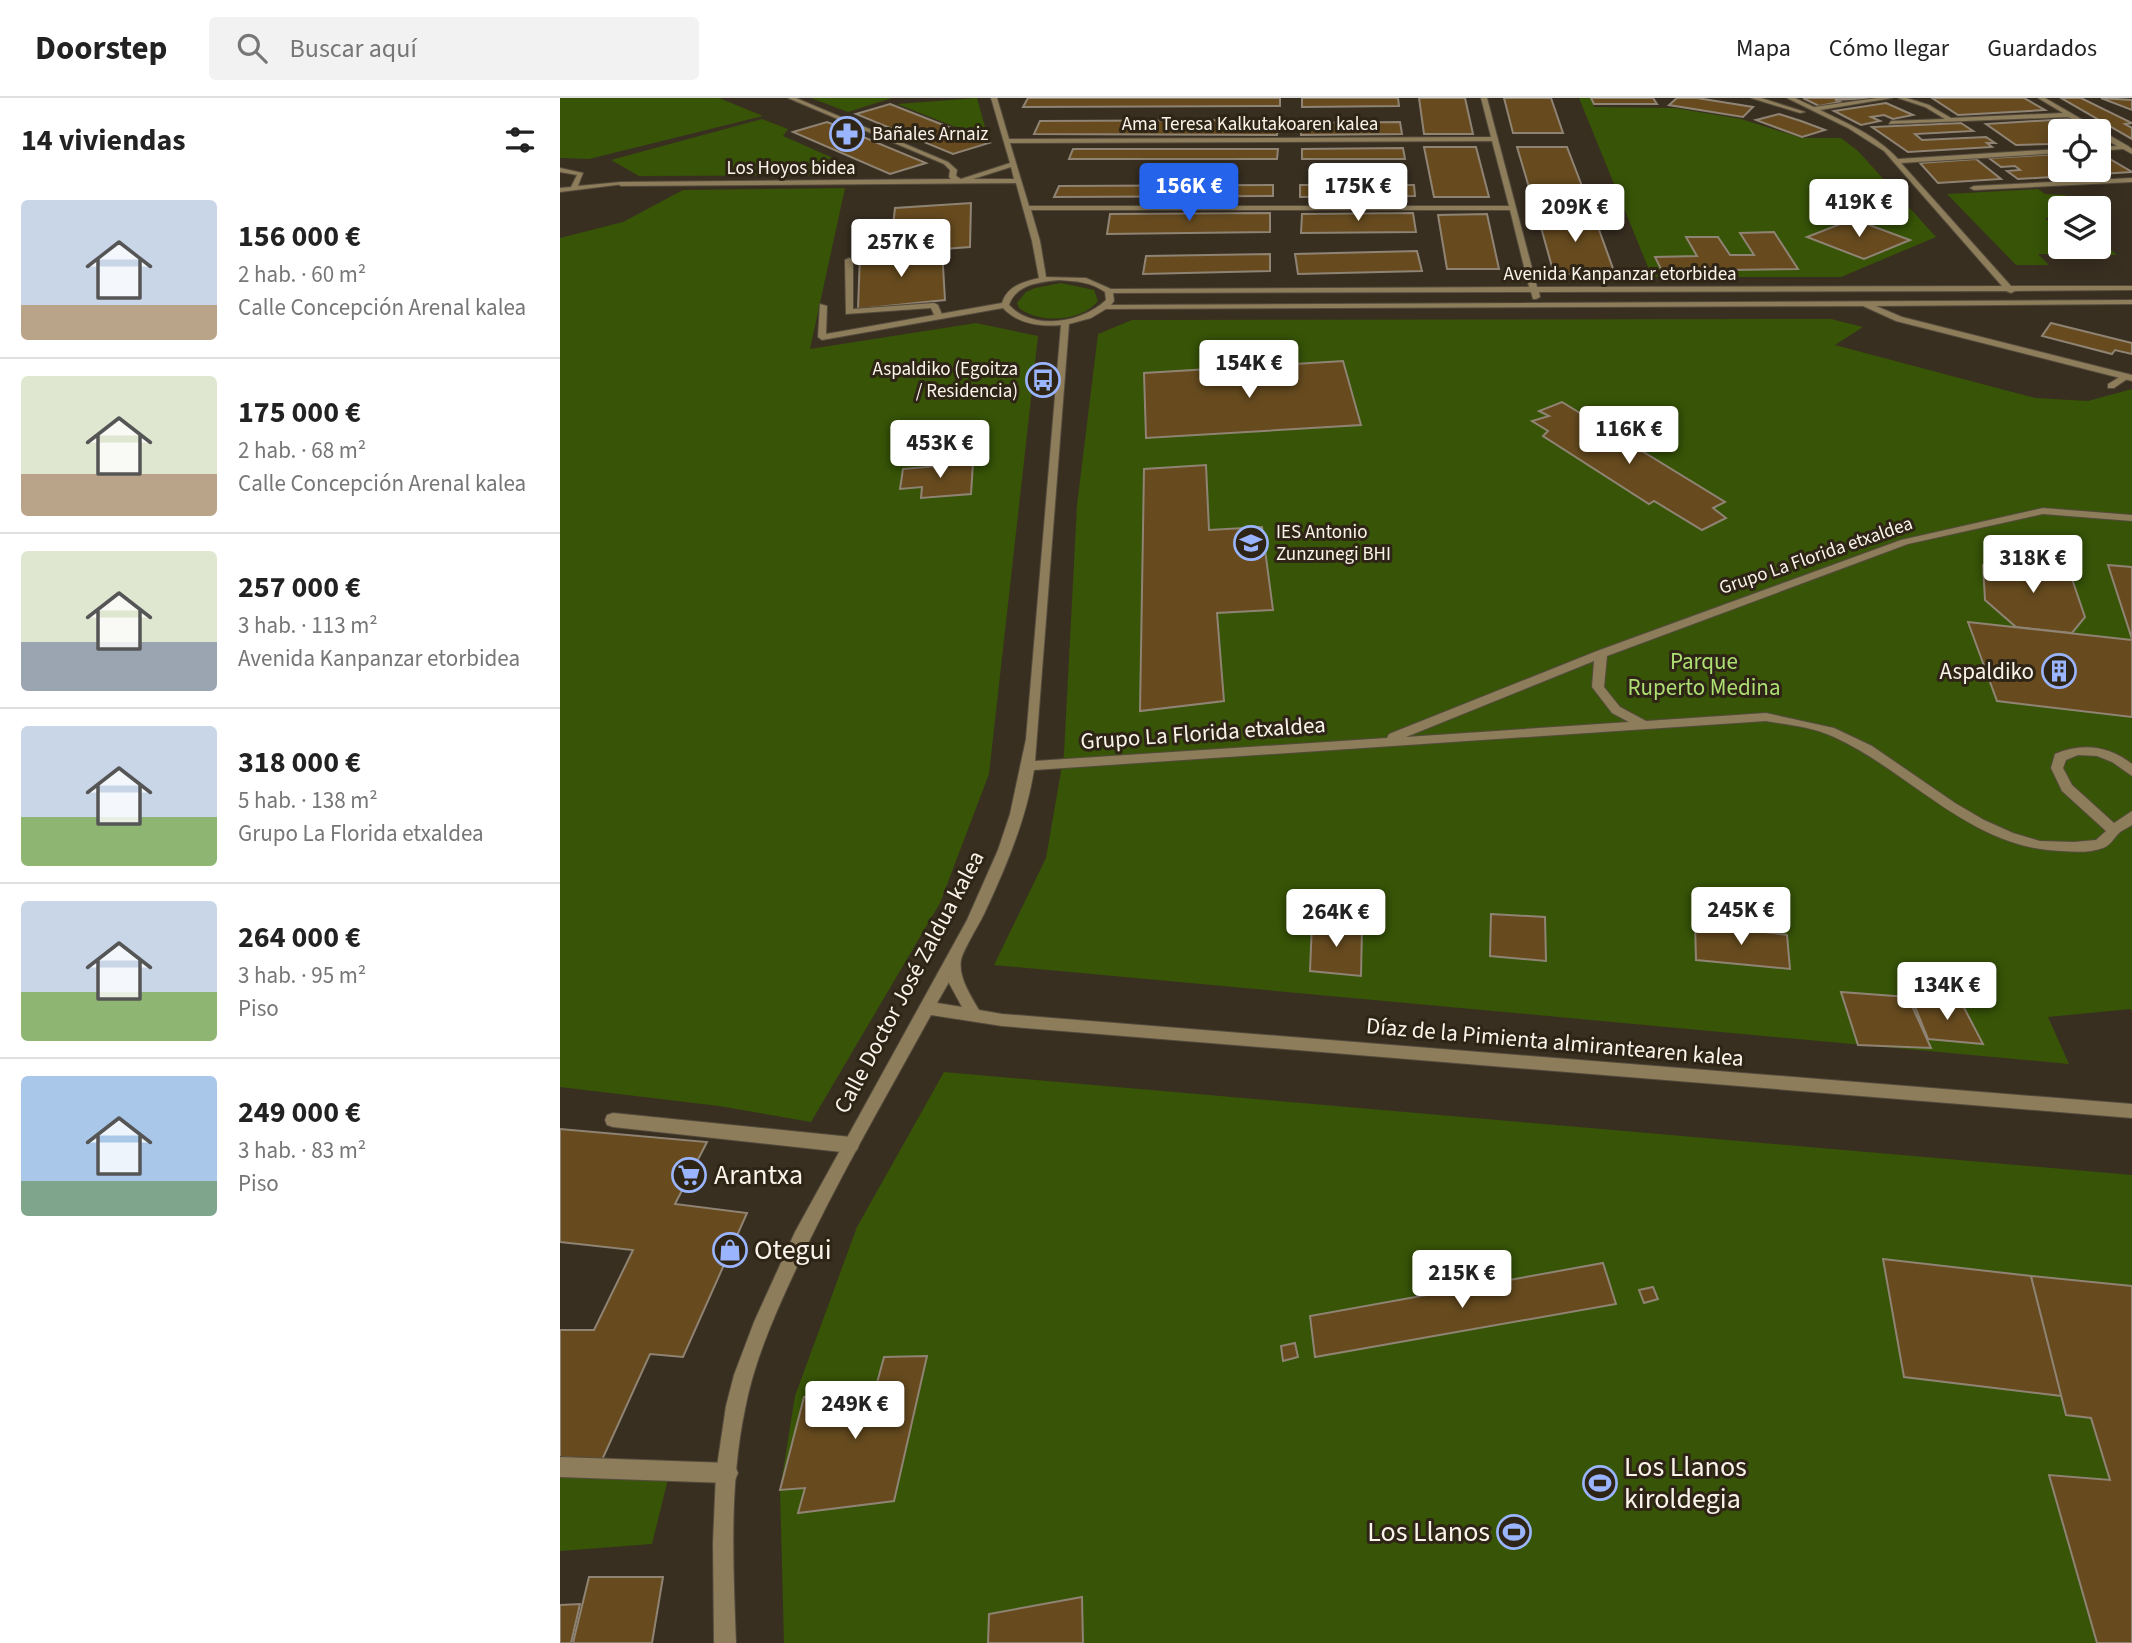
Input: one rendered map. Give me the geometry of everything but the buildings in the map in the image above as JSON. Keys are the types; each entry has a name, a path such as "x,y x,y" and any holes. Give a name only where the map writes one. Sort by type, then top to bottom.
{"street":[{"name":"Los Hoyos bidea","path":"790,98 945,162 954,170 952,177 962,181"},
{"path":"994,98 1036,240 1043,280 1019,288 1006,299 1005,305"},
{"path":"1484,98 1536,289 1536,296 1511,304"},
{"path":"1754,98 1850,127"},
{"path":"1790,98 1850,127 1897,161 2022,302"},
{"path":"1814,109 1889,98"},
{"path":"1900,98 1927,106 1949,118"},
{"path":"2040,98 2128,146"},
{"path":"1891,123 1949,118 2070,115"},
{"name":"Ama Teresa Kalkutakoaren kalea","path":"1006,141 1494,139"},
{"path":"1897,161 2048,152"},
{"path":"962,181 969,176 1013,164"},
{"path":"560,170 581,174 573,189"},
{"path":"1974,188 2132,180"},
{"name":"Los Hoyos bidea","path":"560,190 621,184 962,181"},
{"path":"962,181 1018,181"},
{"path":"1025,208 1513,208"},
{"path":"849,260 849,312 934,305 939,317"},
{"name":"Avenida Kanpanzar etorbidea","path":"1043,280 1090,281 1109,291 2132,288"},
{"path":"1872,290 1850,292 1874,310 2129,377"},
{"path":"1005,305 1018,318 1031,322 1065,322 1082,319 1107,307 1111,296 1109,291"},
{"path":"1914,322 1917,315 1953,302"},
{"name":"Avenida Kanpanzar etorbidea","path":"1107,307 2132,302"},
{"path":"823,306 822,337 1005,305"},
{"name":"Calle Doctor José Zaldua kalea","path":"725,1643 723,1525 728,1473 744,1377 811,1219 954,958 1010,839 1029,766 1065,322"},
{"path":"2111,386 2129,377"},
{"name":"Grupo La Florida etxaldea","path":"1380,742 1601,654 1905,542 2043,511 2132,518"},
{"path":"1601,654 1598,687 1616,710 1642,723"},
{"name":"Grupo La Florida etxaldea","path":"1029,766 1642,723 1766,717 1803,723 1838,734 1873,753 1982,826 2016,841 2050,849 2092,845 2104,842 2113,830 2132,816"},
{"path":"2113,830 2067,788 2057,768 2060,757 2073,749 2096,752 2126,765 2132,772"},
{"path":"954,958 957,983 974,1016"},
{"name":"Díaz de la Pimienta almirantearen kalea","path":"926,1008 974,1016 2132,1111"},
{"path":"613,1120 851,1145"},
{"path":"560,1467 728,1473"}],"green space":[{"path":"560,98 719,98 763,116 589,159 560,158"},
{"path":"811,98 892,98 848,112"},
{"path":"977,98 988,138 986,139 897,104"},
{"path":"1579,98 1591,98 1594,107 1675,108 1741,119 1802,138 1841,138 1858,151 1936,237 1841,277 1652,277"},
{"path":"762,119 788,129 783,136 833,158 826,160 857,175 639,176 611,160"},
{"path":"845,188 810,349 976,323 1038,336 989,774 940,903 811,1122 719,1106 560,1087 560,238 623,222 683,190"},
{"path":"2038,189 2045,194 2065,195 2048,196 2048,218 2045,218 2048,221 2048,254 2038,254 2049,265 2016,265 1947,194"},
{"path":"1061,283 1094,290 1098,301 1081,313 1060,318 1037,317 1019,308 1017,303 1026,292"},
{"name":"Parque Ruperto Medina","path":"1831,319 1863,327 1835,345 2035,398 2088,401 2132,389 2132,1011 2130,1009 2048,1017 2069,1064 994,965 1046,858 1064,754 1077,505 1098,334 1132,320"},
{"path":"944,1072 2132,1175 2132,1643 784,1643 780,1490 795,1396 857,1227"},
{"path":"560,1470 669,1475 652,1544 560,1551"}],"place":[{"name":"Bañales Arnaiz","path":"847,134"},
{"name":"Aspaldiko (Egoitza / Residencia)","path":"1043,380"},
{"name":"IES Antonio Zunzunegi BHI","path":"1251,543"},
{"name":"Aspaldiko","path":"2059,671"},
{"name":"Arantxa","path":"689,1175"},
{"name":"Otegui","path":"730,1250"},
{"name":"Los Llanos kiroldegia","path":"1600,1483"},
{"name":"Los Llanos","path":"1514,1532"}]}
